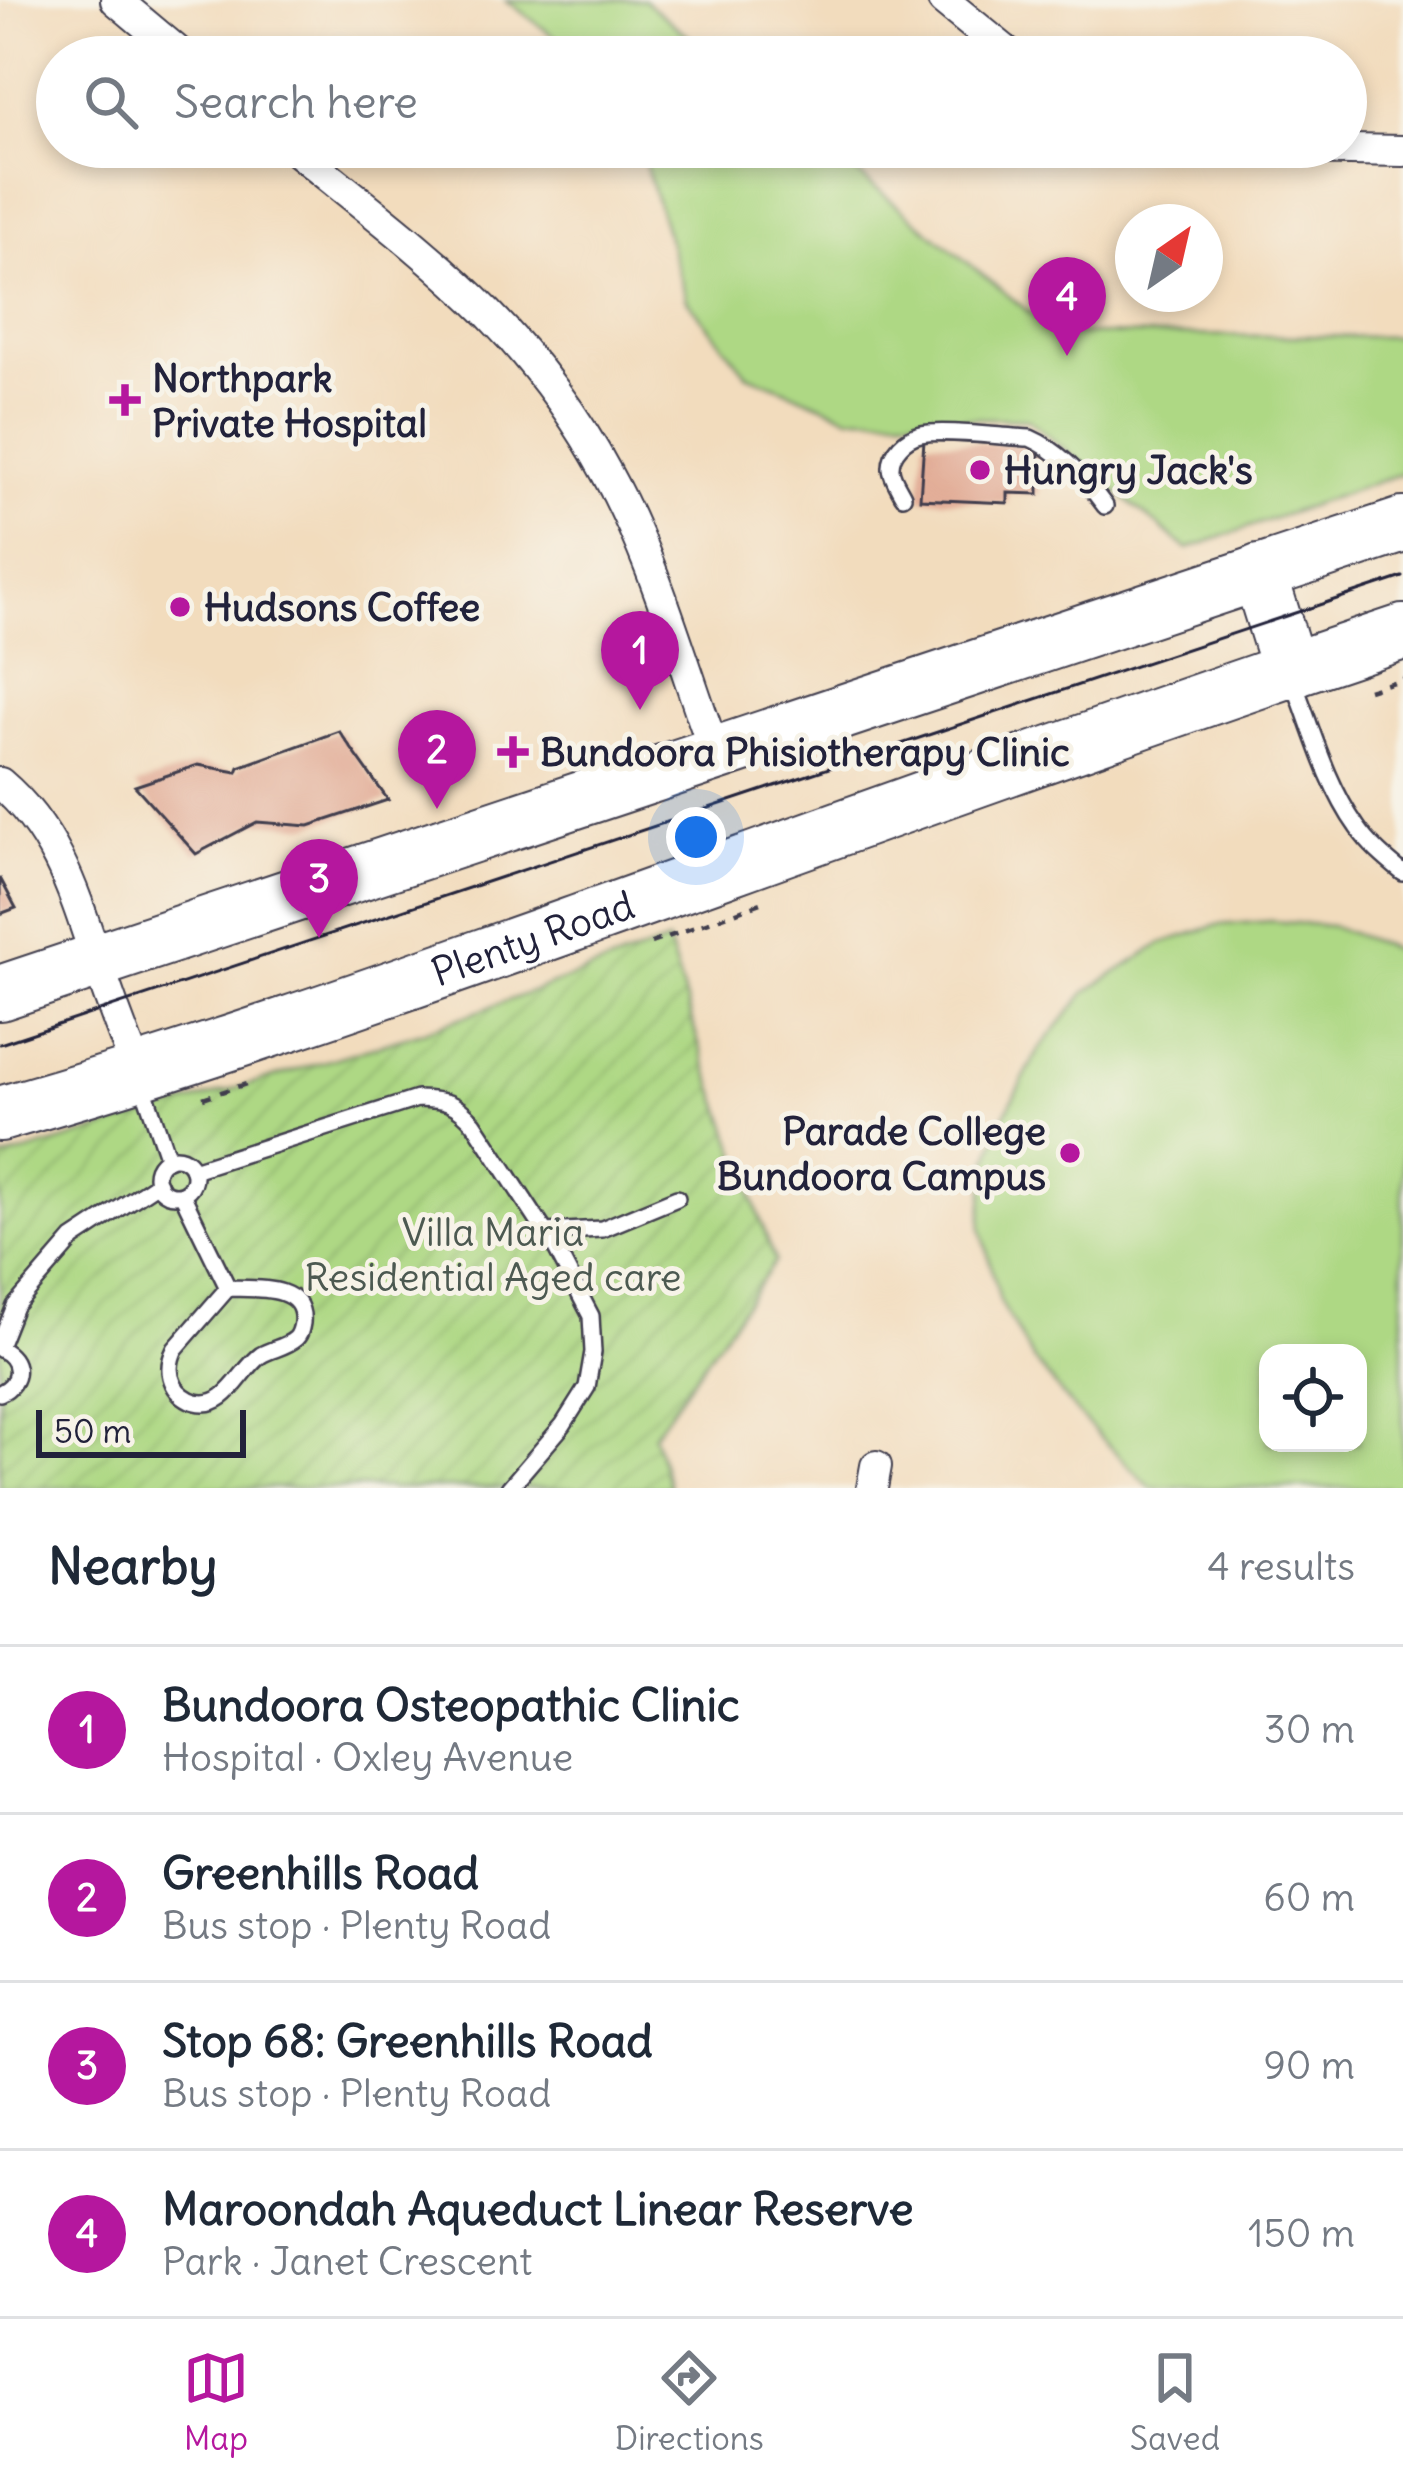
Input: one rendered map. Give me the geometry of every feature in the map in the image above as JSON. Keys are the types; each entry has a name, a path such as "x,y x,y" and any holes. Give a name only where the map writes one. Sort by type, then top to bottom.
{"highway":[{"path":"0,993 1403,525"},
{"path":"1259,572 1290,671"},
{"name":"Plenty Road","path":"0,1114 139,1075 361,1000 1403,632"}],"street":[{"path":"116,0 159,36"},
{"path":"943,0 987,36"},
{"path":"1367,150 1403,151"},
{"path":"317,168 488,314 529,358 574,419 636,534 716,755"},
{"path":"0,784 51,842 139,1075"}],"lane":[{"path":"902,496 891,469 898,447 916,435 1030,438 1093,489 1105,506"},
{"path":"1290,671 1346,808 1376,850 1403,873"},
{"path":"139,1075 168,1159"},
{"path":"193,1169 417,1100 445,1100 463,1110 545,1232 591,1316 593,1352 587,1387 563,1424 509,1488"},
{"path":"180,1158 193,1169 194,1181 182,1194 165,1192 158,1183 159,1166 168,1159 180,1158"},
{"path":"0,1394 11,1387 17,1372 12,1356 0,1347 15,1306 73,1239 158,1183"},
{"path":"182,1194 228,1288"},
{"path":"545,1232 602,1229 677,1198"},
{"path":"228,1288 279,1290 292,1298 302,1314 302,1329 295,1339 259,1356 223,1396 198,1403 175,1387 170,1360 228,1288"}],"green space":[{"path":"506,0 644,0 688,36 553,36"},
{"path":"646,168 851,168 1056,334 1403,337 1403,473 1187,549 1027,419 849,416 747,374 687,300"},
{"path":"1271,921 1331,926 1403,955 1403,1488 1151,1488 1077,1413 1032,1358 1000,1301 981,1228 986,1167 1004,1116 1038,1051 1086,992 1162,943 1218,925"},
{"name":"Villa Maria Residential Aged care","path":"668,942 775,1261 653,1435 670,1488 0,1488 0,1160 422,1032"}],"building":[{"name":"Hungry Jack's","path":"924,440 1039,446 1039,494 1008,493 1008,503 920,499"},
{"path":"339,731 388,800 309,826 257,822 196,854 135,786 198,765 237,772 239,767"},
{"path":"0,878 16,908 0,914"}],"tram line":[{"path":"0,1044 1403,577"}],"place":[{"name":"Maroondah Aqueduct Linear Reserve","path":"1067,356"},
{"name":"Northpark Private Hospital","path":"125,400"},
{"name":"Hungry Jack's","path":"980,470"},
{"name":"Hudsons Coffee","path":"180,607"},
{"name":"Bundoora Osteopathic Clinic","path":"640,710"},
{"name":"Bundoora Phisiotherapy Clinic","path":"513,752"},
{"name":"Greenhills Road","path":"437,809"},
{"name":"Stop 68: Greenhills Road","path":"319,938"},
{"name":"Parade College Bundoora Campus","path":"1070,1153"}]}
